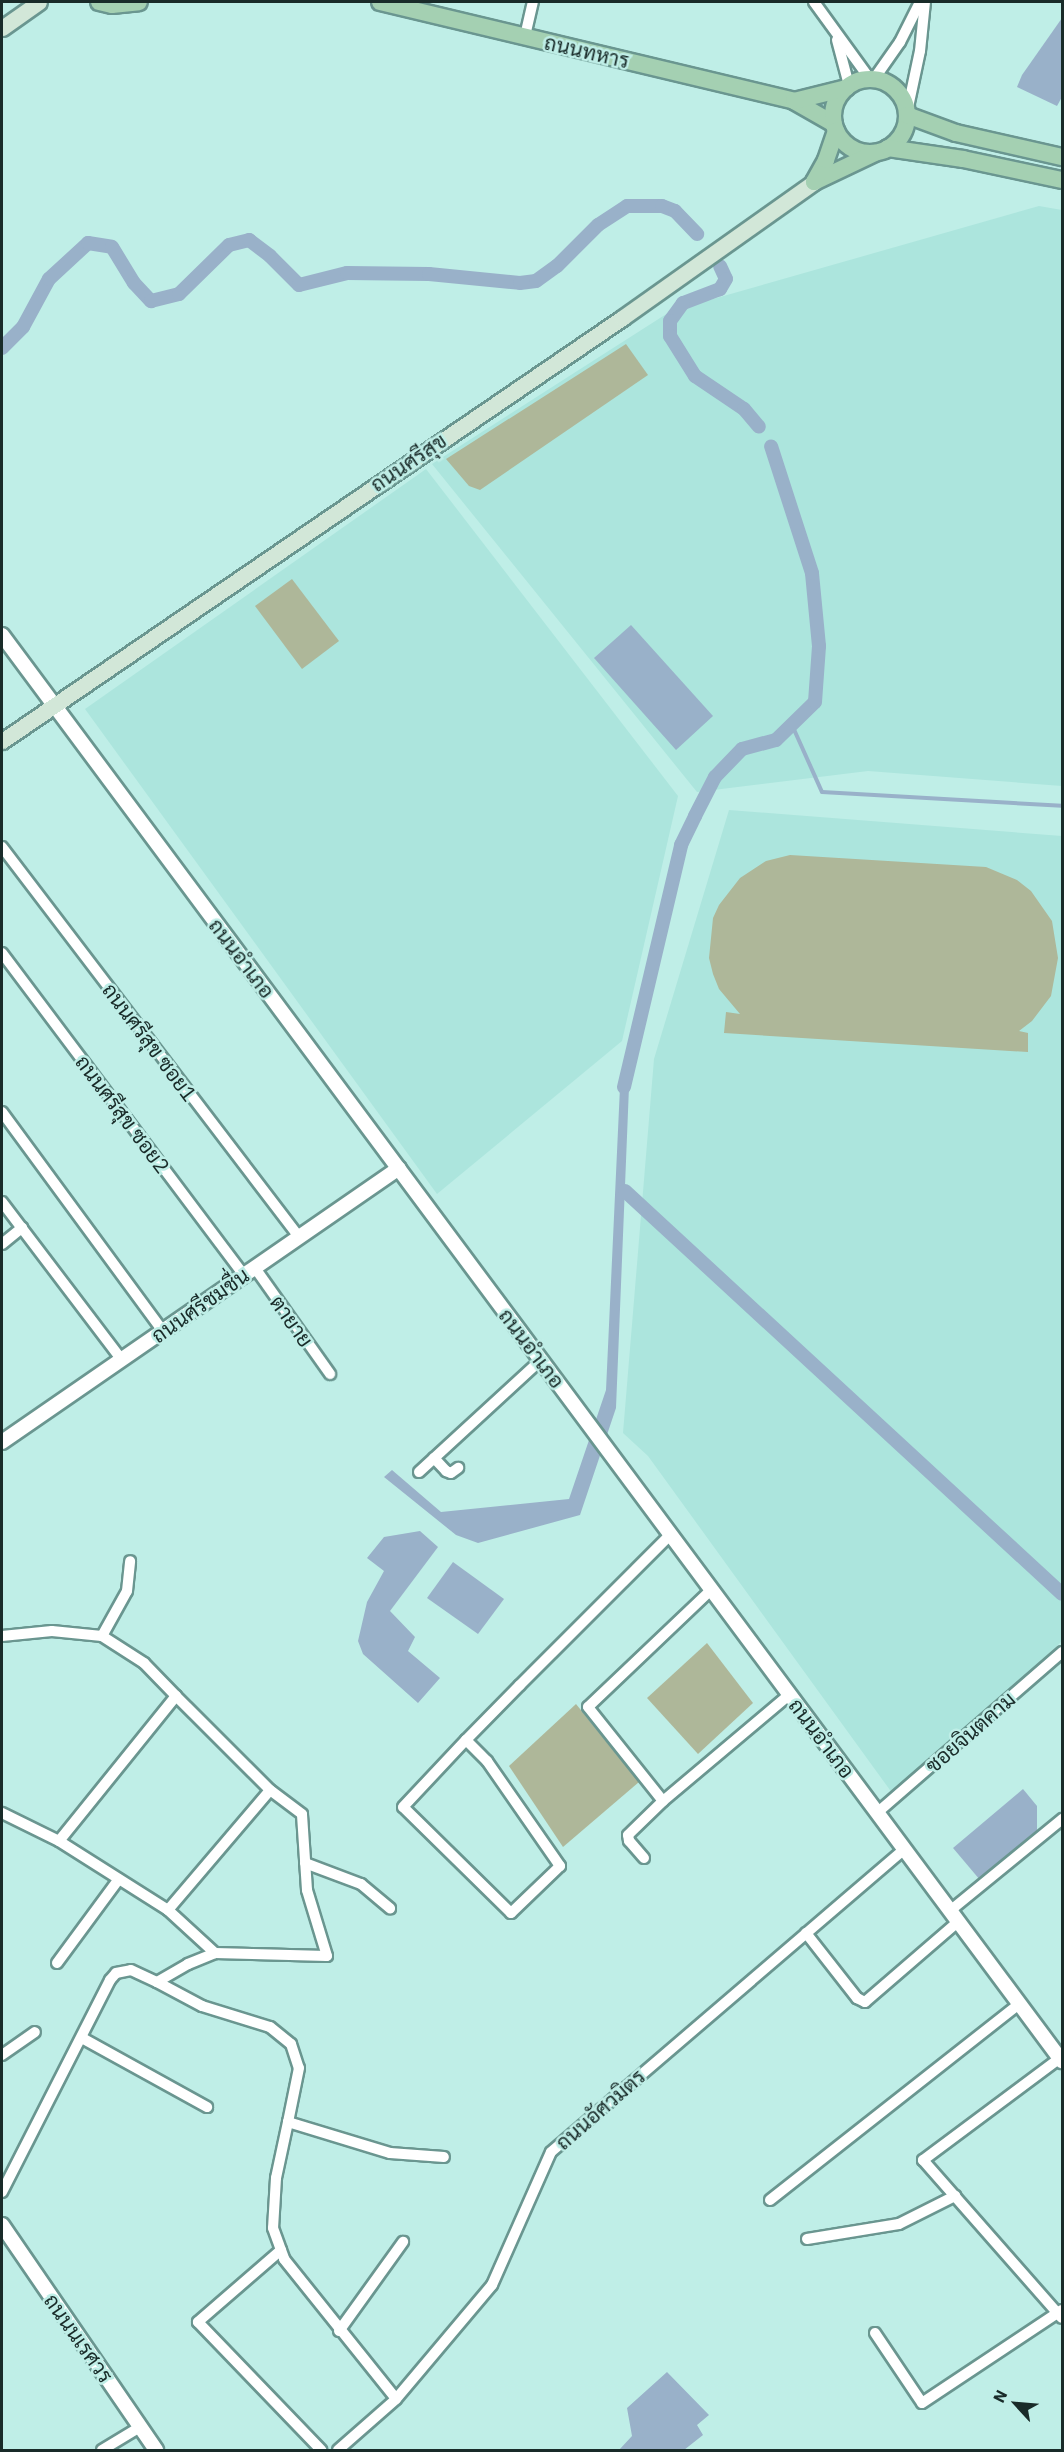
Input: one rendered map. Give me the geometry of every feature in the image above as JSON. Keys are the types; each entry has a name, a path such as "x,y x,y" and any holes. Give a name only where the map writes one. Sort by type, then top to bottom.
{"main road":[{"path":"2,28 39,2"},
{"path":"99,2 126,5 139,2"},
{"name":"ถนนทหาร","path":"380,2 794,100 835,128"},
{"path":"872,79 884,82 900,94 907,114 904,131 882,151 814,182 826,160 835,128 835,105 848,87 872,79"},
{"name":"ถนนทหาร","path":"794,100 848,87"},
{"path":"907,114 956,133 1062,157"},
{"path":"835,128 848,146 857,151 882,151 963,159 1062,180"},
{"name":"ถนนศรีสุข","path":"2,741 622,318 814,182"}],"street":[{"path":"525,36 533,2"},
{"path":"814,2 834,32 872,79 900,42 920,2"},
{"path":"907,114 920,51 925,2"},
{"path":"834,32 848,87"},
{"name":"ถนนอำเภอ","path":"2,635 1061,2059"},
{"name":"ถนนศรีสุข ซอย1","path":"2,847 299,1237"},
{"name":"ถนนศรีสุข ซอย2","path":"2,953 250,1271"},
{"path":"2,1112 163,1331"},
{"name":"ถนนศรีชมชื่น","path":"2,1442 399,1168"},
{"path":"2,1202 121,1359"},
{"path":"2,1244 22,1228"},
{"name":"ตายาย","path":"250,1271 330,1374"},
{"path":"419,1472 541,1360"},
{"path":"434,1458 446,1471 451,1473 458,1468"},
{"path":"466,1740 488,1761 560,1866 511,1913 403,1807 466,1740 671,1534"},
{"path":"102,1636 127,1591 129,1561"},
{"path":"663,1801 588,1707 712,1589"},
{"path":"2,1636 52,1631 102,1636 144,1663 270,1790 302,1814 307,1890 327,1956 215,1953 188,1964 157,1982"},
{"name":"ซอยจินตคาม","path":"878,1812 1062,1652"},
{"path":"644,1858 629,1841 628,1835 663,1801 790,1694"},
{"path":"59,1841 176,1696"},
{"path":"168,1910 270,1790"},
{"path":"2,1813 59,1841 168,1910 215,1953"},
{"path":"806,1933 856,1998 865,2002 955,1915 1062,1818"},
{"name":"ถนนอัศวมิตร","path":"338,2451 396,2399 492,2285 550,2152 905,1849"},
{"path":"305,1863 361,1884 390,1908"},
{"path":"57,1963 119,1879"},
{"path":"2,2192 110,1980 116,1973 131,1970 202,2006 270,2027 291,2044 299,2068 276,2178 273,2228 284,2259 339,2331 396,2399"},
{"path":"770,2200 1020,2003"},
{"path":"2,2055 36,2032"},
{"path":"82,2038 207,2107"},
{"path":"875,2333 922,2403 1061,2314 923,2160 1061,2059"},
{"path":"288,2122 390,2153 444,2157"},
{"path":"807,2239 899,2224 955,2196"},
{"name":"ถนนนเรศวร","path":"2,2225 156,2451"},
{"path":"339,2331 403,2242"},
{"path":"281,2250 198,2322 321,2451"},
{"path":"102,2451 141,2427"}],"shaded area":[{"path":"1062,18 1062,97 1057,106 1017,87 1022,75"},
{"path":"1039,206 1062,210 1062,786 868,771 697,792 432,464 671,311"},
{"path":"426,469 678,796 622,1041 437,1194 85,709"},
{"path":"631,625 713,716 676,750 594,658"},
{"path":"729,810 1062,836 1062,1641 895,1797 648,1456 623,1433 654,1059"},
{"path":"620,1087 629,1087 616,1408 580,1515 478,1543 456,1535 384,1477 392,1470 441,1512 569,1499 606,1390"},
{"path":"420,1531 438,1547 390,1611 415,1637 408,1651 440,1678 418,1703 363,1654 358,1641 367,1602 384,1571 367,1558 384,1537"},
{"path":"453,1562 504,1599 478,1634 427,1598"},
{"path":"1023,1789 1037,1806 1037,1830 980,1880 953,1848"},
{"path":"667,2372 709,2415 697,2425 703,2435 684,2450 619,2450 632,2436 627,2408"}],"green space":[{"path":"626,344 648,375 480,490 469,486 446,459"},
{"path":"292,579 339,641 302,669 255,606"},
{"path":"790,855 986,867 1017,880 1031,891 1052,921 1058,958 1051,996 1032,1021 1019,1031 1028,1033 1028,1052 724,1033 726,1012 740,1014 719,989 713,974 709,958 713,918 719,905 740,878 766,861"},
{"path":"707,1643 753,1703 698,1754 647,1698"},
{"path":"576,1704 639,1782 563,1847 509,1766"}],"waterway":[{"path":"2,348 23,327 49,279 88,243 112,247 134,283 151,301 179,294 229,245 249,240 270,256 299,285 347,273 429,274 520,283 536,281 557,266 598,225 627,206 662,206 675,211 697,234"},
{"path":"720,266 726,279 720,289 683,303 670,321 670,336 695,376 744,409 759,427"},
{"path":"624,1087 681,845 695,816 715,777 742,749 776,740 815,702 819,646 812,573 771,446"},
{"path":"792,725 822,792 1062,806"},
{"path":"625,1191 1062,1594"}]}
